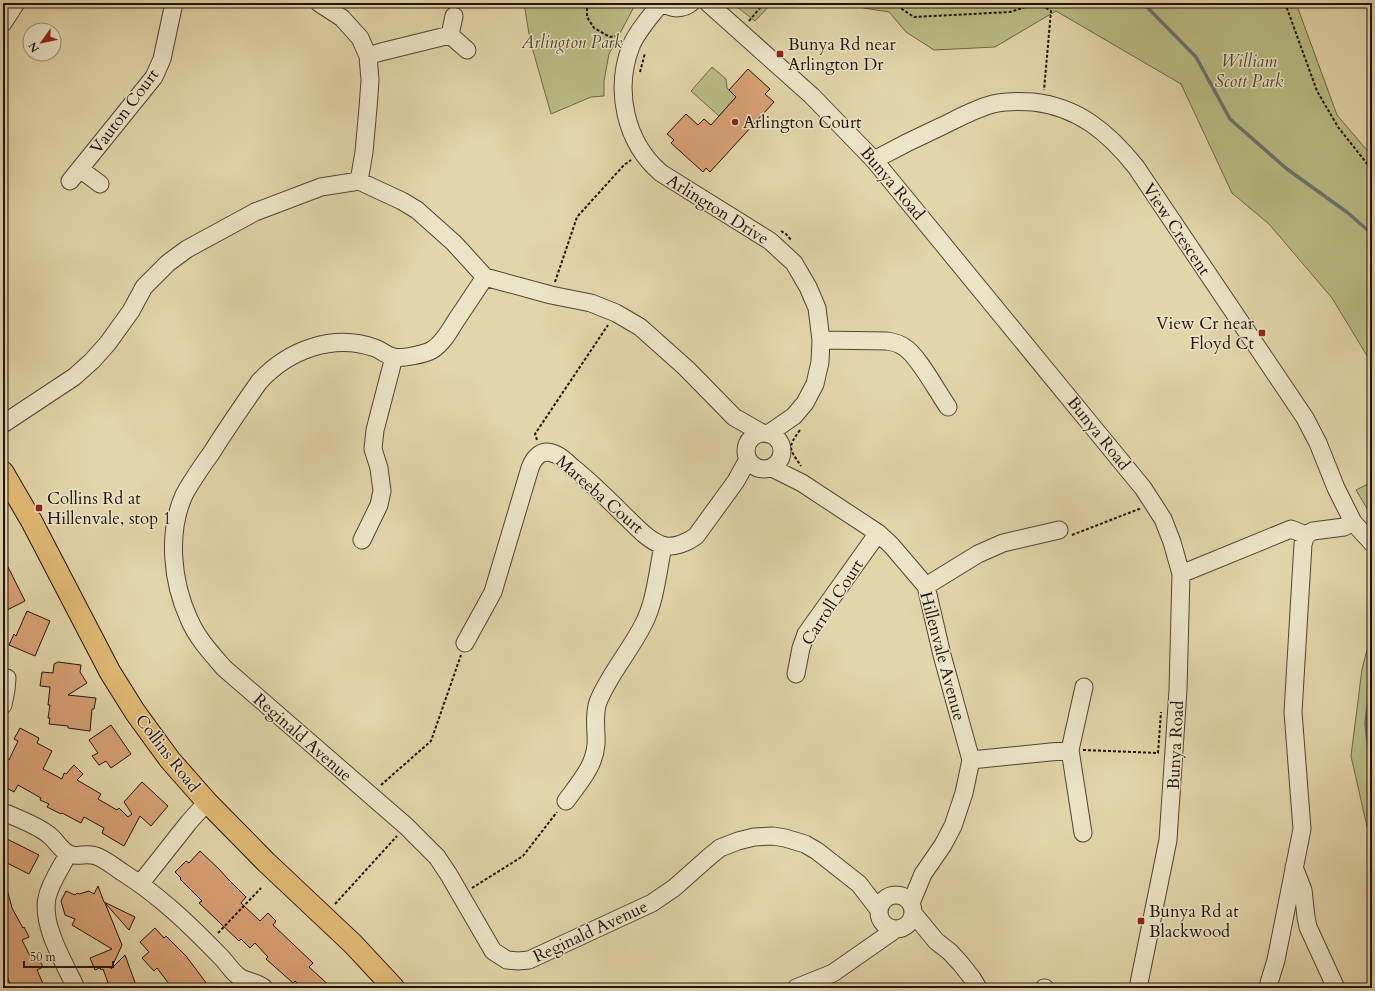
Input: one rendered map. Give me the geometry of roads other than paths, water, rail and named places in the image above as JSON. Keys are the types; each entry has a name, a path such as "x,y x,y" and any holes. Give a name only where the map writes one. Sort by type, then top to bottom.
{"main road":[{"name":"Collins Road","path":"3,472 32,522 98,650 136,712 170,760 207,802 266,862 353,944 394,988"}],"street":[{"path":"3,23 16,3"},
{"name":"Vauton Court","path":"100,184 75,175 154,77 162,59 174,3"},
{"path":"319,3 342,18 360,38 368,56 370,80 369,101 364,152 359,181"},
{"name":"Arlington Drive","path":"660,3 643,26 632,45 624,74 623,90 627,119 633,135 650,163 661,173 770,240 794,264 808,287 817,308 821,340 820,362 815,384 805,403 765,457 753,437 765,434 794,416"},
{"path":"664,3 674,8 681,8 691,3"},
{"name":"Bunya Road","path":"708,3 812,96 874,160 1143,488 1163,519 1172,542 1181,574 1178,690 1169,833 1138,988"},
{"path":"450,35 454,16"},
{"path":"368,56 450,35"},
{"path":"450,35 467,50"},
{"name":"View Crescent","path":"874,160 979,109 1005,102 1020,101 1041,103 1060,108 1076,114 1094,126 1121,148 1136,166 1305,418 1318,443 1336,488 1353,522 1372,543"},
{"path":"3,424 74,376 92,361 108,343 131,311 144,287 168,263 187,249 255,212 321,187 359,181 402,201 417,210 454,243 485,277 551,295 591,303 616,313 640,327 681,363 734,416 765,457 736,481 696,536 688,542 663,546 651,606 644,624 602,693 597,706 595,755 589,769 566,801"},
{"path":"362,540 379,505 382,491 379,468 373,449 375,430 394,357 422,354 433,350 446,336 485,277"},
{"path":"821,340 887,341 905,347 915,357 948,407"},
{"name":"Reginald Avenue","path":"394,357 374,348 356,344 335,343 318,346 293,355 269,370 259,382 191,482 180,508 174,541 175,573 179,592 189,619 204,643 224,668 406,826 437,857 493,951 507,960 518,962 529,960 652,903 674,888 720,848 754,837 773,836 805,844 826,857 859,884 950,952 972,978 978,988"},
{"path":"734,416 765,434"},
{"name":"Hillenvale Avenue","path":"765,434 774,436 779,441 765,457 878,533 926,586 942,655 971,760 964,793 953,826 943,845 896,912 863,952 821,984 796,988"},
{"name":"Mareeba Court","path":"465,643 493,592 530,468 534,459 540,453 555,453 560,456 582,474 642,532 663,546"},
{"path":"1270,988 1269,983 1276,960 1302,830 1293,712 1303,544 1306,535 1313,531 1344,527 1353,522"},
{"path":"926,586 978,554 1003,543 1059,530"},
{"path":"1181,574 1291,530 1306,535"},
{"name":"Carroll Court","path":"796,674 801,648 806,634 878,533"},
{"path":"3,705 7,678"},
{"path":"1083,833 1070,750 1084,687"},
{"path":"971,760 1070,750"},
{"path":"140,884 189,822 207,802"},
{"path":"3,812 44,831 50,835 68,854 94,855 106,861 160,898 208,944 238,976 244,980 257,983 264,988"},
{"path":"68,854 50,889 47,897 46,912 51,932 76,988"},
{"path":"1294,867 1303,890 1308,927 1336,988"}],"waterway":[{"path":"1143,3 1196,57 1230,119 1287,169 1348,213 1372,234"},
{"path":"1372,672 1366,723 1372,784"}],"place":[{"name":"Bunya Rd near Arlington Dr","path":"780,54"},
{"name":"Arlington Court","path":"735,122"},
{"name":"View Cr near Floyd Ct","path":"1262,333"},
{"name":"Collins Rd at Hillenvale, stop 1","path":"39,508"},
{"name":"Bunya Rd at Blackwood","path":"1141,921"}],"park label":[{"name":"Arlington Park","path":"572,42"},
{"name":"William Scott Park","path":"1249,71"}]}
